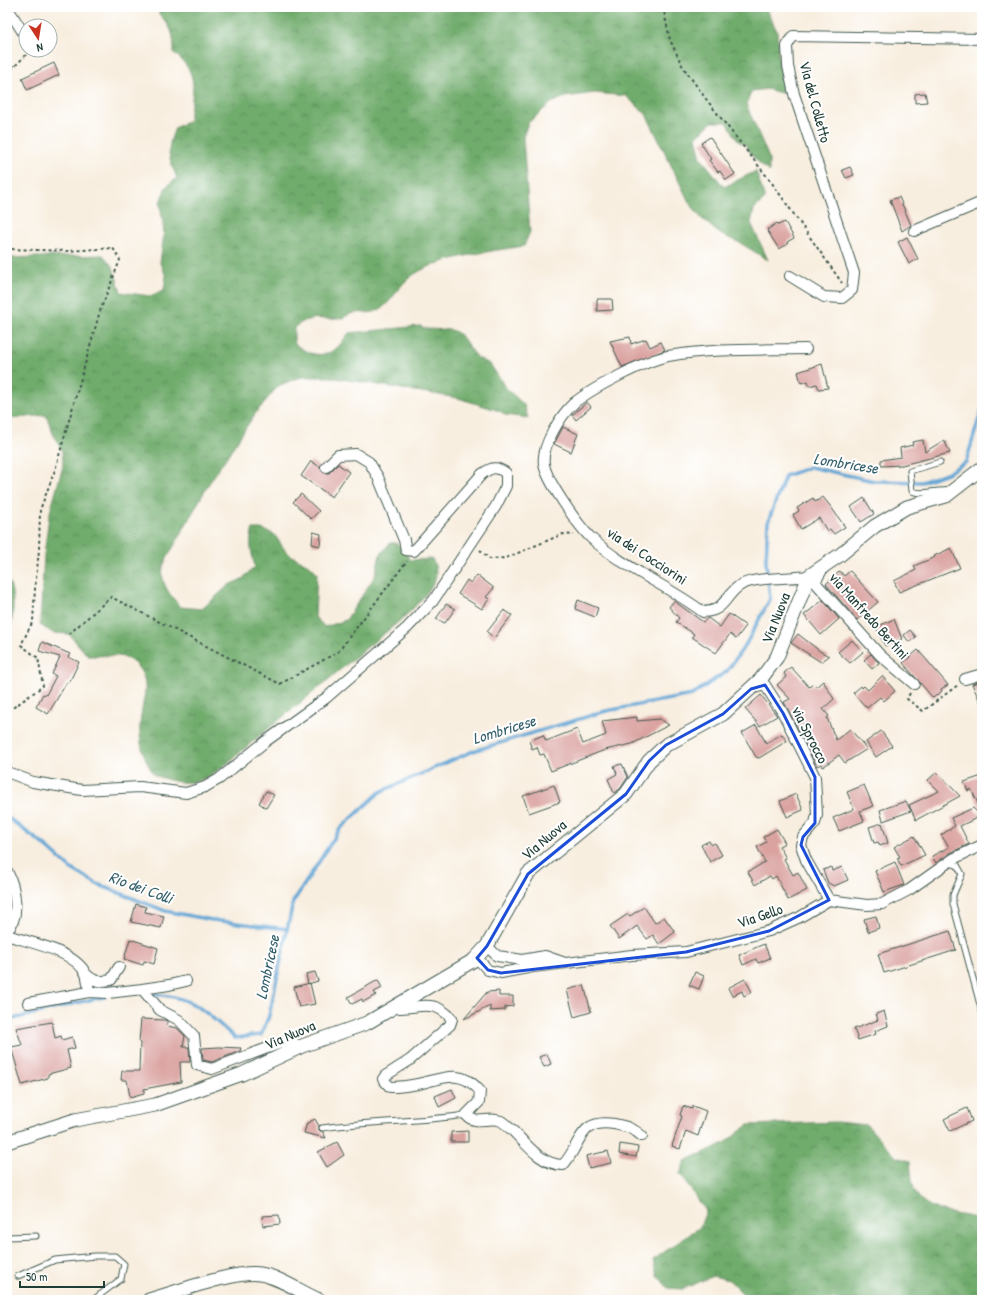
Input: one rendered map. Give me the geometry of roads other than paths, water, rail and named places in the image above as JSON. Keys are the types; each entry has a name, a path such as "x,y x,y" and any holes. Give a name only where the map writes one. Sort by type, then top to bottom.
{"street":[{"path":"7,7 18,24"},
{"name":"Via del Colletto","path":"790,276 824,297 842,298 852,290 854,273 794,94 788,66 787,46 793,36 806,35 982,39"},
{"path":"914,231 982,202"},
{"name":"via dei Cocciorini","path":"806,349 722,351 666,356 627,372 573,404 562,417 550,437 544,452 544,464 548,478 589,536 609,553 681,596 703,612 718,608 739,586 761,580 809,576"},
{"path":"7,772 32,782 82,790 110,787 140,787 167,792 186,793 205,787 219,779 266,741 326,698 407,628 433,601 506,486 506,473 499,468 491,468 482,474 414,551 406,550 404,540 378,476 369,462 356,454 338,455 326,466"},
{"path":"809,576 875,526 907,507 935,500 952,492 982,468"},
{"name":"via Manfredo Bertini","path":"825,565 815,582 880,655 914,684"},
{"name":"Via Nuova","path":"7,1142 75,1120 155,1105 242,1074 302,1046 367,1022 394,1008 477,958 487,946 528,874 626,794 649,761 666,745 723,714 751,689 777,657 809,576"},
{"path":"965,679 982,674"},
{"name":"via Sprocco","path":"751,689 765,685 783,713 815,777 816,823 803,837 801,845 806,860 830,900"},
{"path":"830,900 867,906 881,904 909,890 969,850 982,845"},
{"path":"7,871 11,878 16,914 11,927 7,931"},
{"name":"Via Gello","path":"477,958 488,970 501,973 566,963 686,952 755,935 800,916 830,900"},
{"path":"7,935 39,944 70,956 91,979 99,982 111,980 119,967"},
{"name":"Via Gello","path":"487,946 497,956 522,960 545,956 566,963"},
{"path":"86,974 89,992"},
{"path":"28,1002 89,992 108,993 169,985 186,981"},
{"path":"142,988 160,1010 179,1020 194,1036 197,1065 212,1068 286,1041 302,1046"},
{"path":"394,1008 431,1005 443,1010 452,1019 450,1025 410,1060 385,1076 383,1079 384,1082 390,1087 407,1086 443,1077 455,1076 465,1078 474,1084 480,1091 481,1098 466,1115 470,1119 475,1121 490,1119 502,1121 543,1160 555,1165 563,1166 568,1160 583,1132 590,1126 604,1122 630,1127 642,1136"},
{"path":"149,1300 234,1276 259,1274 280,1281 319,1300"}],"lane":[{"path":"940,462 910,471 912,489 917,493 940,489 952,492"},
{"path":"948,863 957,865 962,874 952,895 953,904 982,1012"},
{"path":"322,1128 352,1123 431,1120 466,1115"},
{"path":"7,1237 36,1236"},
{"path":"18,1276 55,1260 115,1256 124,1264 121,1279 93,1300"}],"waterway":[{"name":"Lombricese","path":"149,994 164,995 187,1001 197,1006 206,1012 235,1038 261,1035 269,1016 293,902 340,829 380,792 473,751 606,711 692,695 727,671 746,644 770,599 766,561 768,522 785,476 810,467 874,481 922,482 949,472 966,462 982,409"},
{"name":"Rio dei Colli","path":"7,817 48,848 70,868 97,884 165,911 212,920 287,929"},
{"name":"Lombricese","path":"7,1020 105,997"}]}
